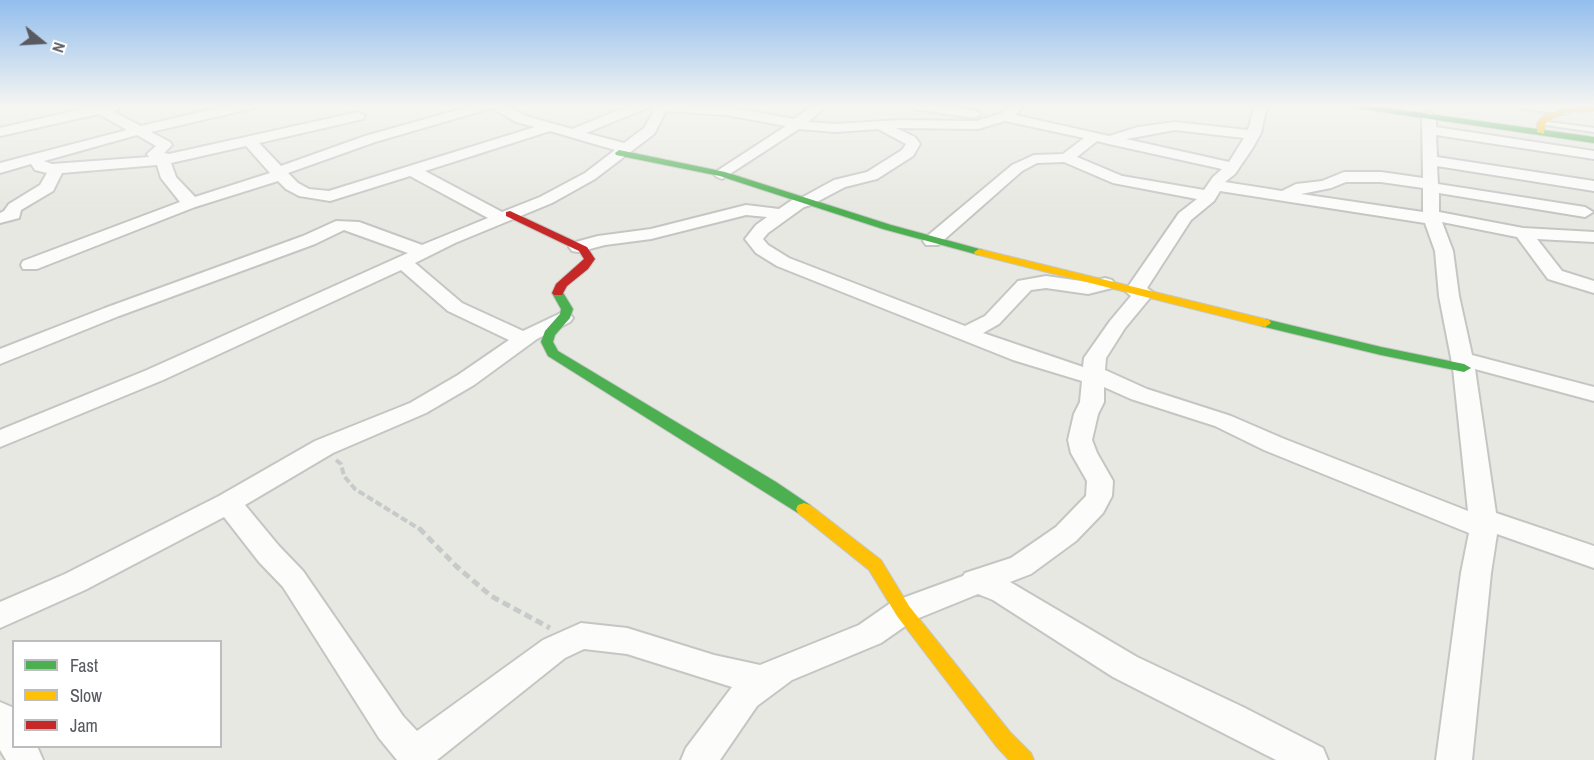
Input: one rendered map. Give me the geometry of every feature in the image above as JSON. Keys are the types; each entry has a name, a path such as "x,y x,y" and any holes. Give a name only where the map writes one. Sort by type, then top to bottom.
{"main road":[{"path":"622,151 722,174 803,202 932,240 1105,284 1371,348 1464,364"},
{"path":"505,216 578,247 590,259 584,267 562,284 558,294 567,309 563,318 549,334 547,342 553,353 802,508 874,566 903,611 1003,739 1023,760"}],"street":[{"path":"0,168 101,140"},
{"path":"158,140 165,145 154,154 161,159 169,178 181,194 192,203"},
{"path":"35,158 40,167 56,169 183,156 246,140"},
{"path":"248,140 291,186 305,193 330,196 508,140"},
{"path":"30,265 192,203 367,140"},
{"path":"591,140 622,151"},
{"path":"0,439 155,375 423,252 546,200 590,176 636,140"},
{"path":"722,174 772,140"},
{"path":"910,140 913,144 908,153 872,176 840,183 803,202 781,214 753,239 762,249 783,262 1021,355 1092,375 1140,394 1223,421 1273,444 1483,523 1594,557"},
{"path":"1066,158 1098,140"},
{"path":"1108,140 1232,167"},
{"path":"699,760 746,696 764,680 780,670 870,634 903,611 975,581 1021,566 1066,534 1093,506 1100,496 1101,481 1084,453 1080,440 1086,414 1092,402 1092,375 1095,358 1185,217 1232,167 1249,140"},
{"path":"1429,140 1432,217 1444,251 1449,296 1464,364 1483,523 1454,760"},
{"path":"1517,140 1586,154 1594,166"},
{"path":"932,240 1017,168 1034,159 1066,158 1118,180 1283,196 1432,217 1523,233 1594,237"},
{"path":"0,234 4,230 0,220 13,214 12,210 15,207 47,188 56,169"},
{"path":"411,170 505,216"},
{"path":"1283,196 1302,187 1325,185 1344,177 1521,175 1594,186"},
{"path":"1430,177 1585,212"},
{"path":"578,247 651,234 746,210 781,214"},
{"path":"0,357 342,225 354,226 423,252"},
{"path":"1523,233 1555,275 1594,287"},
{"path":"402,262 455,307 524,339"},
{"path":"966,334 992,320 1024,285 1046,282 1088,288 1105,284"},
{"path":"0,616 75,582 228,503 320,449 418,408 466,380 524,339 563,318"},
{"path":"1464,364 1594,394"},
{"path":"228,503 269,554 293,579 391,726 417,757 545,656 572,639 592,635 627,641 714,669 764,680"},
{"path":"975,581 1014,598 1125,668 1231,718 1310,760"},
{"path":"0,717 12,738"}],"path":[{"path":"320,449 341,464 344,476 355,489 424,532 456,566 491,596 572,639"}],"traffic: fast":[{"path":"619,153 722,174 887,227 979,252"},
{"path":"558,293 567,309 566,315 549,334 547,342 553,353 804,509"},
{"path":"1265,323 1464,368"}],"traffic: slow":[{"path":"979,252 1265,323"},
{"path":"804,509 875,565 903,611 1003,739 1023,760"}],"traffic: jam":[{"path":"510,214 583,249 590,259 584,267 562,284 558,293"}]}
